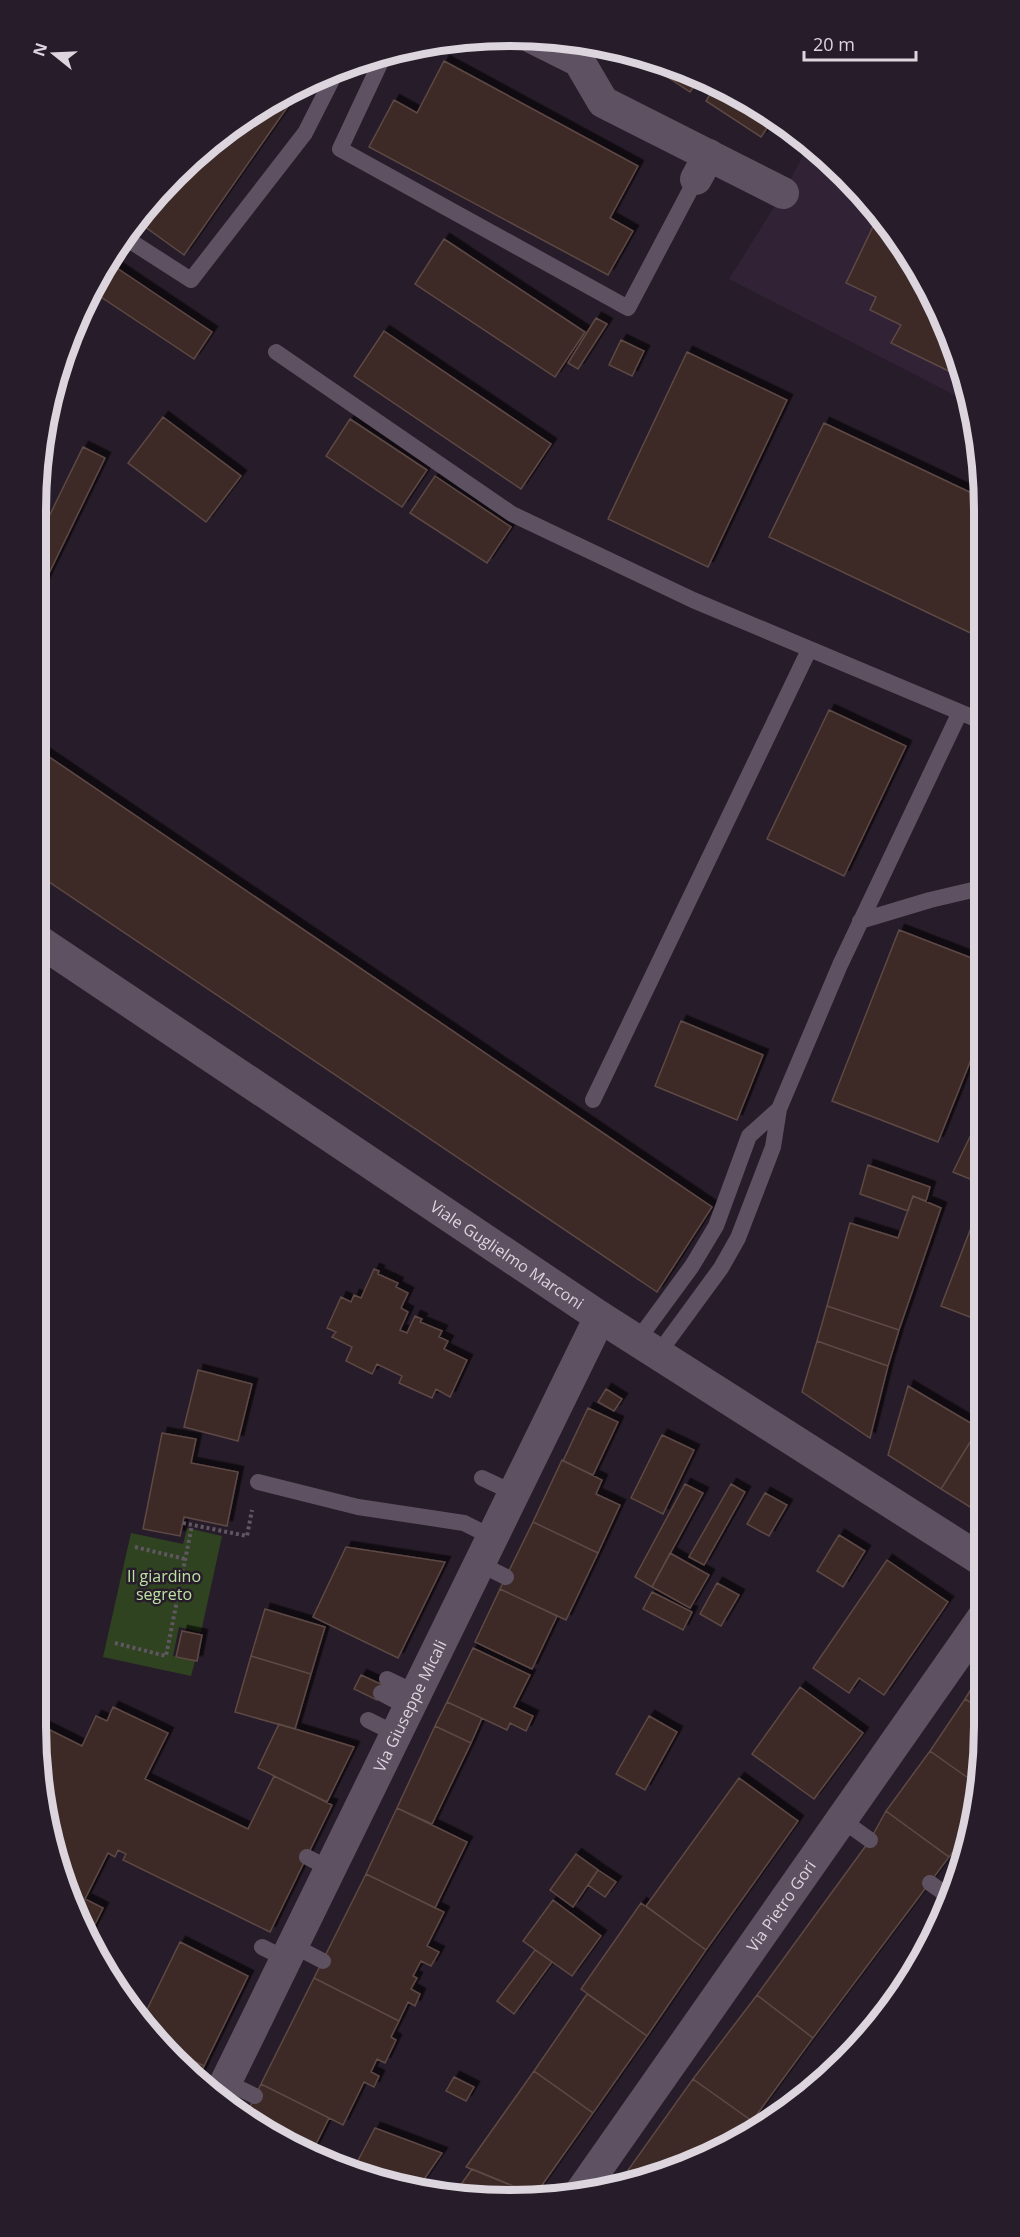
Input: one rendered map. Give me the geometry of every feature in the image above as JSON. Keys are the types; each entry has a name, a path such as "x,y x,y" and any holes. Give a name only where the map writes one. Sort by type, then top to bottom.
{"street":[{"path":"554,48 579,61 603,102 702,167 783,193"},
{"name":"Viale Guglielmo Marconi","path":"46,946 600,1317 974,1555"},
{"name":"Via Giuseppe Micali","path":"223,2088 318,1863 493,1559 514,1493 600,1317"},
{"name":"Via Pietro Gori","path":"586,2184 974,1631"}],"lane":[{"path":"379,65 340,149 628,308 702,167"},
{"path":"132,242 191,280 305,133 330,83"},
{"path":"276,352 512,514 693,600 974,718"},
{"path":"593,1100 809,650"},
{"path":"647,1347 721,1268 738,1238 773,1147 779,1108 860,921 960,712"},
{"path":"860,921 974,890"},
{"path":"647,1347 716,1226 749,1136 779,1108"},
{"path":"482,1478 514,1493"},
{"path":"258,1482 358,1507 464,1523 493,1559"},
{"path":"368,1720 407,1712 384,1686"},
{"path":"842,1820 870,1840"},
{"path":"930,1883 943,1892"},
{"path":"280,1951 323,1960"},
{"path":"223,2088 255,2096"}],"path":[{"path":"183,1523 247,1536 258,1482"},
{"path":"115,1644 166,1656 192,1525"},
{"path":"135,1547 185,1559"}],"shaded area":[{"path":"805,153 838,182 858,204 878,229 876,297 870,310 901,325 892,343 953,373 960,398 729,279 783,193"}],"green space":[{"name":"Il giardino segreto","path":"187,1528 222,1536 201,1632 179,1627 173,1656 195,1661 191,1676 103,1657 131,1533 183,1544"}],"building":[{"path":"444,61 638,166 610,218 633,231 608,275 369,147 394,100 417,113"},
{"path":"658,71 695,85 690,92"},
{"path":"711,92 769,125 761,137 706,101"},
{"path":"291,102 184,255 144,226 182,182 204,162 252,125"},
{"path":"874,224 895,252 926,305 953,373 891,343 901,325 870,310 876,297 846,283"},
{"path":"444,239 585,332 555,377 415,284"},
{"path":"116,267 212,332 194,359 99,296"},
{"path":"596,318 607,324 578,369 568,363"},
{"path":"384,331 551,444 521,489 354,376"},
{"path":"621,340 644,351 632,376 609,365"},
{"path":"687,352 787,400 708,567 608,519"},
{"path":"163,417 241,476 206,522 128,463"},
{"path":"350,419 427,470 402,507 326,456"},
{"path":"824,423 973,494 974,635 769,537"},
{"path":"83,447 105,458 46,580 46,523"},
{"path":"435,476 511,527 487,563 410,513"},
{"path":"829,710 906,746 844,876 767,839"},
{"path":"46,755 712,1207 657,1292 46,880"},
{"path":"899,930 974,959 974,1052 938,1142 832,1101"},
{"path":"681,1021 763,1055 737,1120 655,1086"},
{"path":"974,1129 974,1181 953,1172"},
{"path":"868,1165 930,1187 926,1201 913,1196 908,1211 860,1194"},
{"path":"913,1196 941,1208 899,1330 827,1306 850,1223 898,1238"},
{"path":"974,1220 974,1319 941,1306"},
{"path":"374,1269 379,1271 378,1274 398,1283 396,1287 408,1293 401,1308 408,1312 400,1330 407,1333 415,1316 422,1319 420,1322 442,1331 439,1337 448,1341 444,1349 467,1360 450,1397 436,1389 432,1398 399,1383 402,1376 377,1364 372,1374 346,1361 352,1347 332,1337 336,1332 327,1328 341,1297 351,1302 354,1295 361,1298"},
{"path":"827,1306 899,1330 888,1366 817,1341"},
{"path":"817,1341 888,1366 870,1438 802,1392"},
{"path":"198,1370 252,1384 238,1441 184,1427"},
{"path":"908,1386 974,1425 974,1436 941,1489 888,1455"},
{"path":"606,1389 622,1399 614,1411 598,1402"},
{"path":"588,1408 618,1422 593,1475 563,1461"},
{"path":"162,1433 196,1439 191,1463 238,1472 227,1526 184,1517 180,1536 143,1529"},
{"path":"662,1435 694,1450 663,1514 631,1498"},
{"path":"974,1436 974,1509 941,1489"},
{"path":"562,1460 602,1480 596,1494 620,1505 598,1553 533,1522"},
{"path":"685,1484 703,1493 652,1587 635,1577"},
{"path":"731,1484 745,1492 704,1565 689,1557"},
{"path":"765,1493 787,1505 769,1536 747,1524"},
{"path":"533,1522 598,1553 566,1620 500,1589"},
{"path":"839,1535 865,1551 843,1587 817,1571"},
{"path":"346,1547 445,1562 398,1658 313,1617"},
{"path":"670,1553 709,1575 690,1608 652,1587"},
{"path":"887,1560 948,1602 884,1695 859,1678 849,1693 813,1668"},
{"path":"717,1583 739,1595 721,1626 700,1614"},
{"path":"500,1589 557,1616 532,1669 475,1642"},
{"path":"652,1592 692,1612 683,1630 643,1609"},
{"path":"265,1609 325,1627 311,1674 251,1656"},
{"path":"182,1631 202,1635 197,1661 176,1657"},
{"path":"473,1648 530,1675 514,1707 533,1716 526,1731 510,1723 507,1730 447,1702"},
{"path":"251,1656 311,1674 295,1729 235,1712"},
{"path":"361,1675 385,1686 377,1700 354,1689"},
{"path":"974,1684 974,1705 965,1699"},
{"path":"800,1687 863,1733 814,1799 752,1754"},
{"path":"965,1699 974,1705 971,1780 930,1751"},
{"path":"447,1702 482,1718 471,1743 435,1726"},
{"path":"113,1707 168,1733 145,1779 248,1829 274,1776 332,1805 270,1932 123,1860 126,1854 118,1850 115,1857 108,1853 85,1899 103,1908 93,1929 71,1876 55,1817 50,1787 46,1728 82,1746 96,1716 107,1721"},
{"path":"649,1716 677,1732 645,1790 616,1774"},
{"path":"279,1724 354,1747 327,1802 258,1768"},
{"path":"435,1726 471,1743 432,1824 397,1808"},
{"path":"930,1751 971,1780 958,1847 949,1857 886,1811"},
{"path":"739,1778 798,1821 706,1950 646,1906"},
{"path":"397,1808 467,1842 435,1908 366,1874"},
{"path":"886,1811 949,1857 813,2038 757,1995 870,1840"},
{"path":"576,1854 598,1870 573,1907 550,1890"},
{"path":"598,1870 616,1882 605,1897 588,1885"},
{"path":"366,1874 444,1912 427,1946 439,1952 431,1966 421,1961 413,1976 417,1978 411,1989 420,1994 415,2006 408,2002 399,2021 314,1978"},
{"path":"553,1900 601,1936 572,1976 523,1941"},
{"path":"641,1903 706,1950 647,2036 581,1989"},
{"path":"180,1942 248,1976 204,2066 183,2056 145,2013"},
{"path":"535,1950 552,1962 514,2014 497,2001"},
{"path":"314,1978 399,2021 391,2037 396,2040 385,2063 377,2059 371,2072 379,2076 374,2087 364,2082 343,2125 261,2084"},
{"path":"587,1994 647,2036 593,2113 534,2071"},
{"path":"757,1995 813,2038 752,2121 693,2079"},
{"path":"183,2056 204,2066 201,2072"},
{"path":"534,2071 593,2113 539,2190 523,2190 466,2167"},
{"path":"454,2077 474,2087 466,2101 446,2091"},
{"path":"693,2079 753,2121 715,2143 687,2155 630,2175 626,2173"},
{"path":"261,2084 329,2118 314,2147 249,2110"},
{"path":"375,2128 442,2153 422,2182 356,2164"},
{"path":"472,2169 523,2190 480,2190 459,2188"}]}
